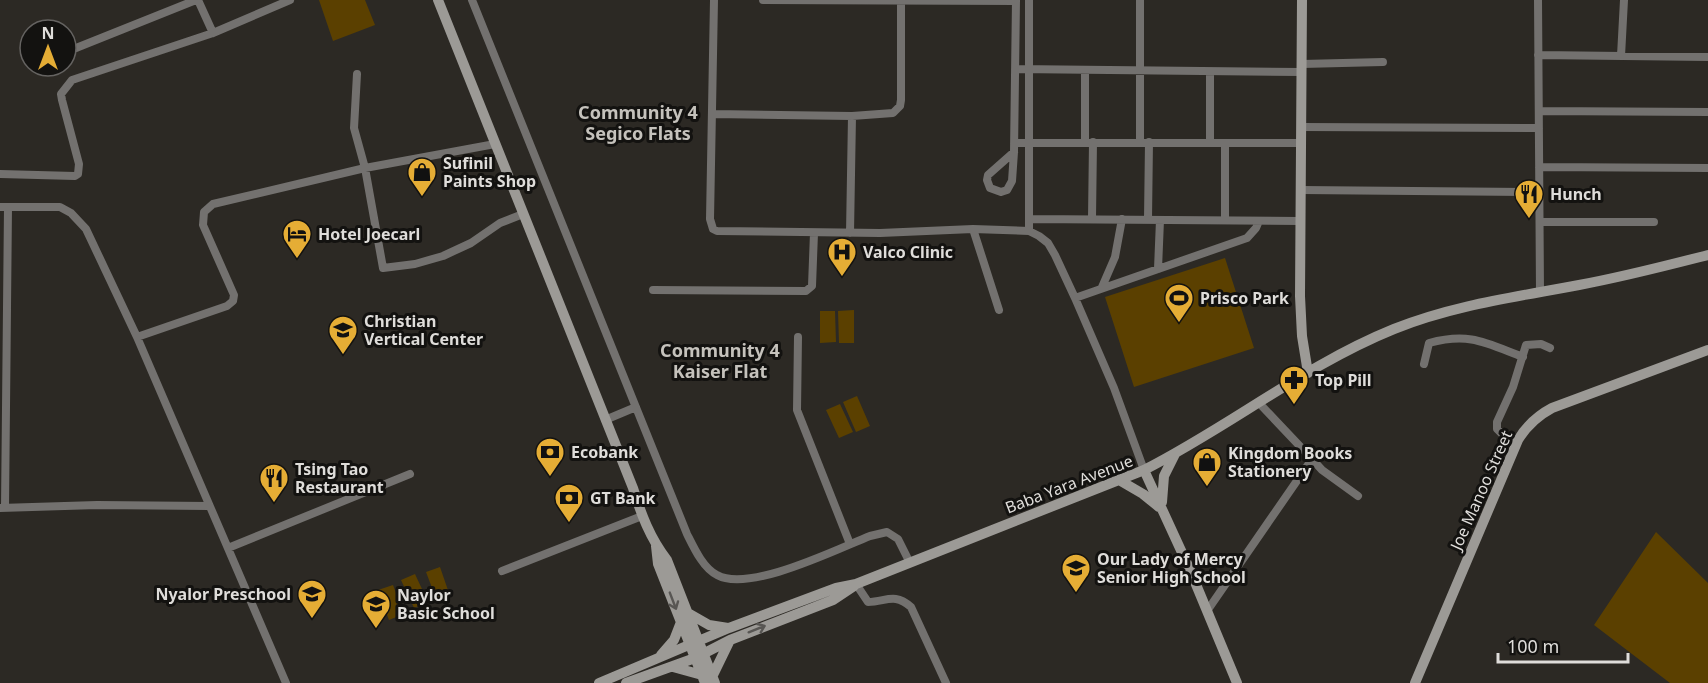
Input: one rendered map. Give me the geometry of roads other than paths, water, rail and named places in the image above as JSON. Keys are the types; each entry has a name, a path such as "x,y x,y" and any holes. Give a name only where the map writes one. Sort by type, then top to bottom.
{"main road":[{"path":"438,0 633,488 642,516 656,546 667,560 688,613 694,642"},
{"path":"1302,0 1300,221 1302,336 1308,373"},
{"path":"1144,470 1175,454 1308,373 1371,339 1425,318 1456,308 1644,272 1708,255"},
{"name":"Joe Manoo Street","path":"1415,683 1517,442 1526,428 1538,416 1552,408 1708,351"},
{"path":"1164,512 1162,482 1175,454"},
{"name":"Baba Yara Avenue","path":"599,683 729,628 836,588 856,584 1144,470 1237,683"},
{"path":"1119,480 1143,494 1164,512"},
{"path":"656,546 658,564 681,622 694,642 708,680"},
{"name":"Baba Yara Avenue","path":"626,683 674,667 730,640 834,600 856,584"},
{"path":"688,613 709,625 729,628"},
{"path":"659,657 674,640 681,622"},
{"path":"708,680 730,640"},
{"path":"674,667 708,680"}],"street":[{"path":"78,47 197,0 213,33"},
{"path":"0,174 77,175 79,164 62,100 62,94 72,80 213,33 290,0"},
{"path":"472,0 693,546 709,570 729,580 752,579 772,574 880,532 887,532 898,539 910,563"},
{"path":"714,0 710,219 713,229 717,231 814,233 974,229 1029,231 1039,236 1047,243 1075,298 1114,388 1144,470"},
{"path":"763,0 1016,1 1014,152 1010,186 1001,192 990,188 988,175 1014,152"},
{"path":"1029,0 1029,231"},
{"path":"1140,0 1139,71 1148,219"},
{"path":"1538,0 1540,292"},
{"path":"1621,56 1624,0"},
{"path":"713,114 852,116 893,113 900,106 901,1"},
{"path":"1538,56 1708,57"},
{"path":"1015,69 1210,72 1383,62"},
{"path":"1085,71 1092,218"},
{"path":"1210,72 1210,142"},
{"path":"357,74 354,128 365,168 383,268 415,264 443,256 471,243 500,223 523,214"},
{"path":"1539,111 1708,112"},
{"path":"850,233 852,116"},
{"path":"1301,127 1539,128"},
{"path":"1014,142 1301,143"},
{"path":"1225,142 1225,220"},
{"path":"137,337 227,306 233,301 234,295 203,225 203,215 210,206 365,168 495,144"},
{"path":"1539,167 1708,168"},
{"path":"1301,190 1539,192"},
{"path":"209,506 97,505 2,508 4,207 60,207 77,218 86,229 137,337 286,683"},
{"path":"1029,219 1300,221"},
{"path":"1102,287 1115,257 1122,219"},
{"path":"1158,268 1160,220"},
{"path":"1075,298 1246,238 1256,228 1259,220"},
{"path":"1540,222 1654,222"},
{"path":"974,229 999,310"},
{"path":"653,290 806,291 812,286 814,233"},
{"path":"798,337 796,410 850,544"},
{"path":"1424,364 1429,343 1447,339 1476,339 1523,357"},
{"path":"1517,442 1497,429 1497,422 1513,387 1526,345 1541,344 1550,348"},
{"path":"1259,404 1322,470 1358,496"},
{"path":"605,420 636,407"},
{"path":"1207,611 1311,459"},
{"path":"228,548 410,474"},
{"path":"502,571 642,516"},
{"path":"856,584 868,602 894,598 906,602 911,607 946,683"}],"place":[{"name":"Sufinil Paints Shop","path":"422,198"},
{"name":"Hunch","path":"1529,220"},
{"name":"Hotel Joecarl","path":"297,260"},
{"name":"Valco Clinic","path":"842,278"},
{"name":"Prisco Park","path":"1179,324"},
{"name":"Christian Vertical Center","path":"343,356"},
{"name":"Top Pill","path":"1294,406"},
{"name":"Ecobank","path":"550,478"},
{"name":"Kingdom Books Stationery","path":"1207,488"},
{"name":"Tsing Tao Restaurant","path":"274,504"},
{"name":"GT Bank","path":"569,524"},
{"name":"Our Lady of Mercy Senior High School","path":"1076,594"},
{"name":"Nyalor Preschool","path":"312,620"},
{"name":"Naylor Basic School","path":"376,630"}],"district":[{"name":"Community 4 Segico Flats","path":"638,123"},
{"name":"Community 4 Kaiser Flat","path":"720,361"}]}
